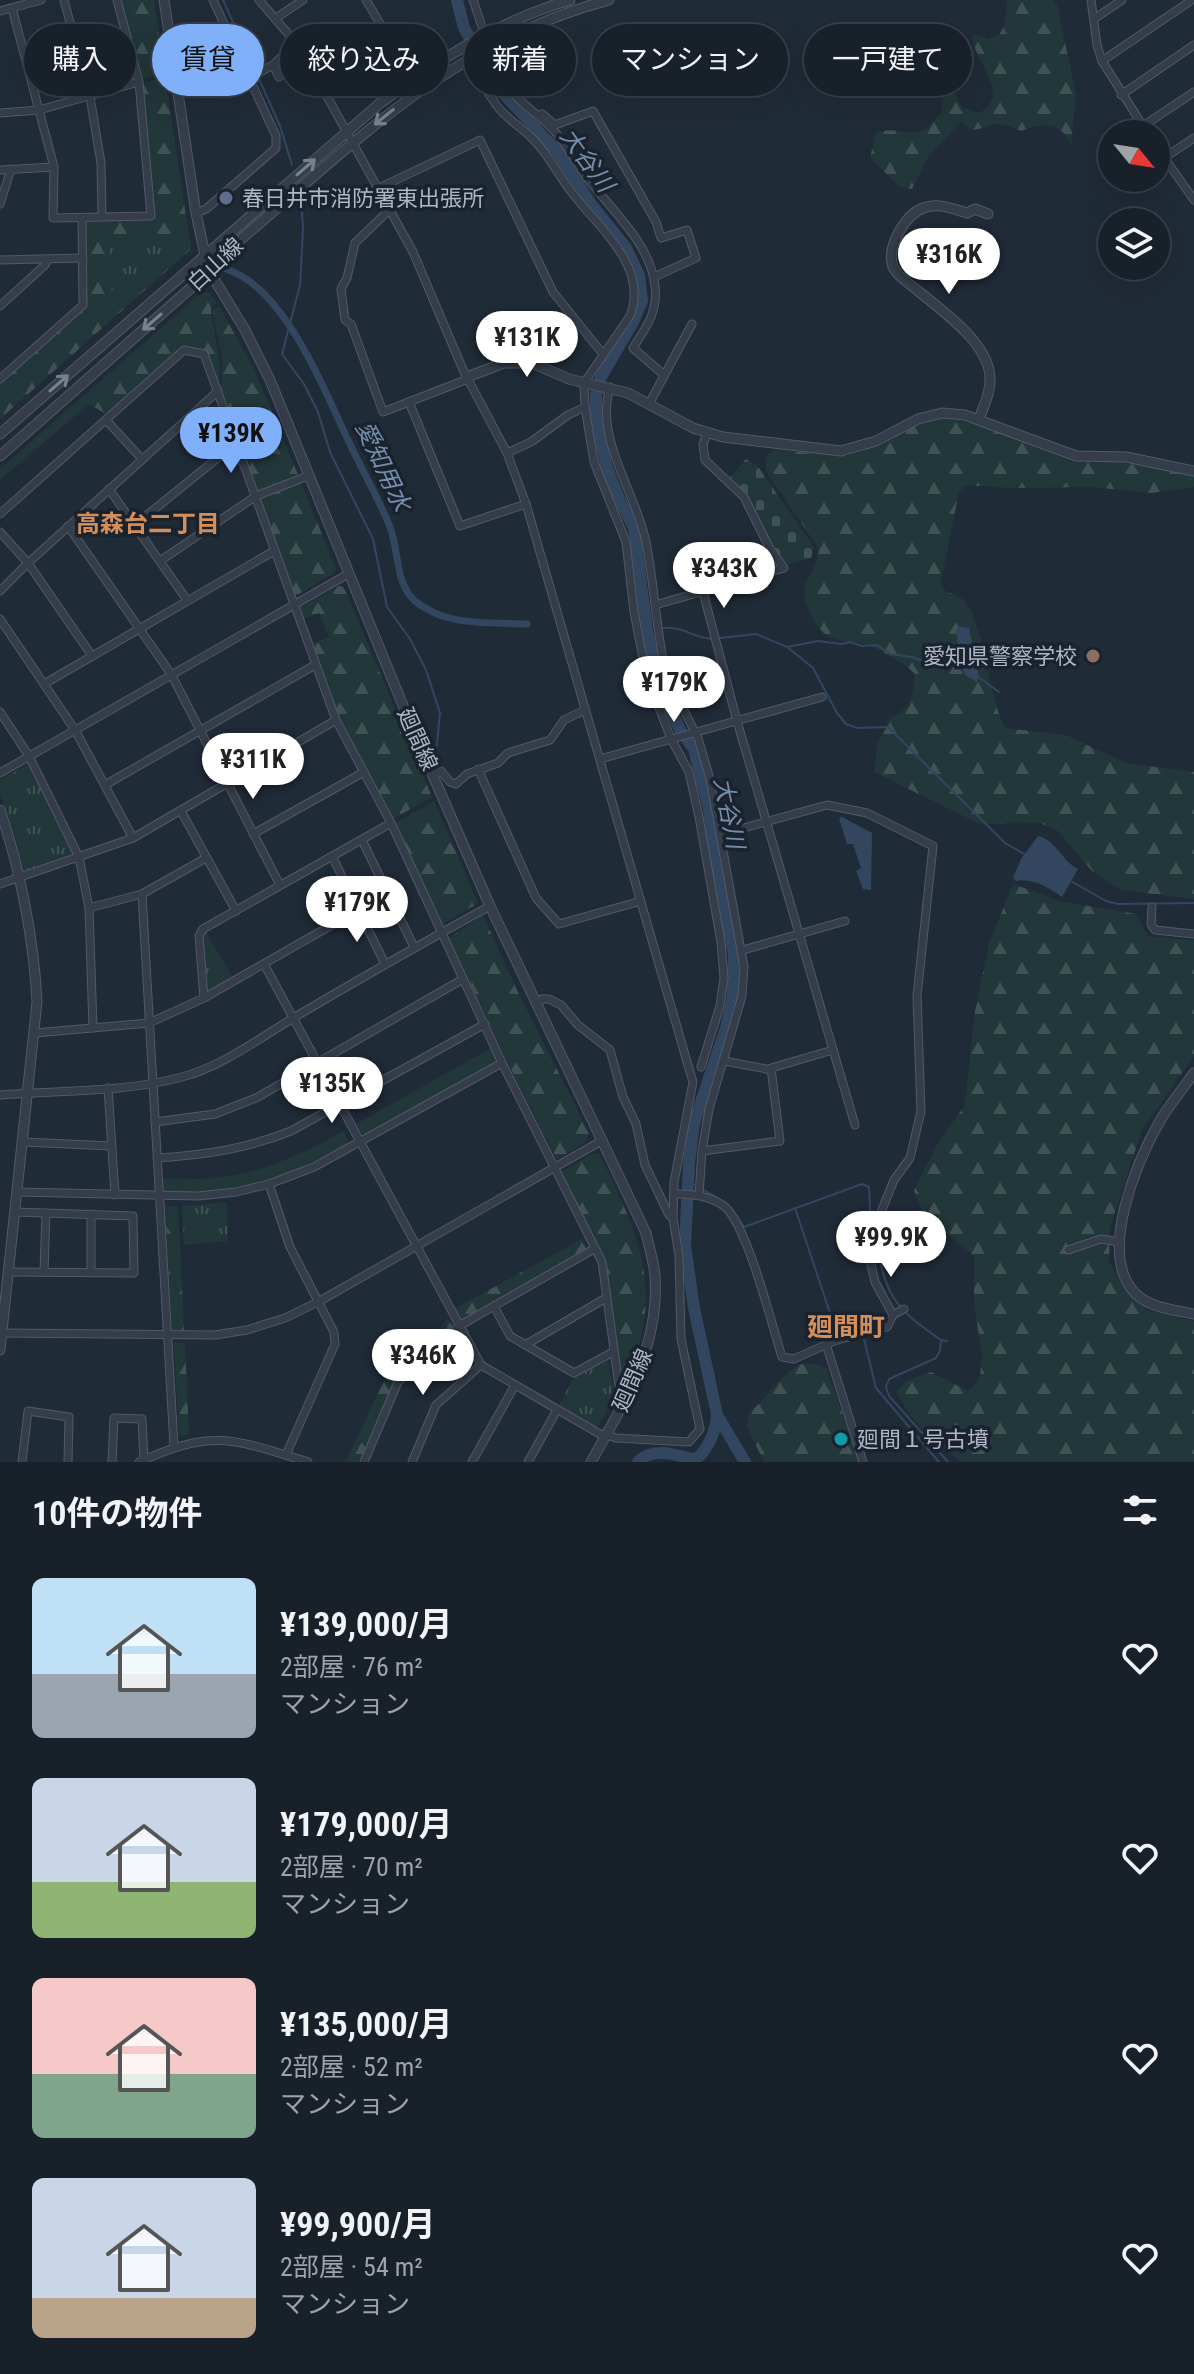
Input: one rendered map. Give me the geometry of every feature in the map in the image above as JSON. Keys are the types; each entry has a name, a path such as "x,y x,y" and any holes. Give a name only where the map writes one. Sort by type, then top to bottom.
{"street":[{"path":"0,11 41,0"},
{"path":"64,0 90,97 101,163 102,217"},
{"path":"12,8 54,167 53,218 151,216 139,82 117,0"},
{"name":"廻間線","path":"164,0 168,24"},
{"path":"213,0 224,24"},
{"path":"259,0 281,24"},
{"path":"276,18 303,0"},
{"path":"366,0 380,24"},
{"path":"473,0 480,24"},
{"name":"白山線","path":"512,24 570,0"},
{"name":"白山線","path":"537,24 609,0"},
{"path":"1091,0 1102,61 1138,120"},
{"path":"1094,19 1122,0"},
{"path":"1102,61 1192,0"},
{"path":"1121,95 1194,45"},
{"path":"264,70 280,58"},
{"name":"白山線","path":"0,456 353,142 414,93 464,61"},
{"path":"273,65 279,77"},
{"path":"0,113 39,110 139,82"},
{"path":"1158,120 1194,92"},
{"name":"廻間線","path":"178,96 208,269 245,330 270,380 348,574 490,906 646,1233 655,1275 655,1311 648,1349 628,1396 591,1462"},
{"path":"196,213 206,209 276,148 276,136 262,96"},
{"path":"264,964 481,1365 606,1436 689,1442 700,1429 681,1339 679,1244 673,1218 679,1194 674,1182 693,1082 526,504 507,453 468,378 425,276 326,96"},
{"name":"白山線","path":"0,434 204,254 392,96"},
{"path":"491,96 498,107 536,142 572,193 612,241 631,272 636,288 635,304 624,325 584,383 585,407 594,462 626,542 634,612 646,674 684,760 695,796 723,959 720,1006 701,1067"},
{"path":"515,96 555,131 644,253 656,288 653,316 633,348 664,375"},
{"path":"526,106 535,109 555,125 593,111 656,222 661,238 687,230 696,258 654,277"},
{"path":"1170,154 1194,138"},
{"path":"379,188 480,140 553,292 602,353"},
{"path":"1170,165 1190,187 1194,200"},
{"path":"0,170 54,167"},
{"path":"0,204 11,169"},
{"path":"979,419 990,378 984,355 970,336 901,277 893,266 892,252 907,220 925,207 939,205 967,213 975,209 988,214"},
{"path":"390,209 355,243 341,293 345,320 351,324 383,412 504,363 517,361 532,363 584,383 608,387 650,402 707,434 841,451 867,444 918,419 942,413 979,419 1076,456 1126,457 1194,471"},
{"path":"0,379 83,305 82,218"},
{"path":"0,260 83,258"},
{"path":"0,306 48,259"},
{"path":"650,402 692,324"},
{"path":"0,514 184,350 204,354 336,720 391,823 502,1063 602,1262 619,1386 628,1396"},
{"path":"608,387 608,428 615,455 640,514 664,665 696,733 716,800 723,853 743,950 742,996 709,1109 699,1195"},
{"path":"0,591 218,391"},
{"path":"409,402 460,526 526,504"},
{"path":"507,453 531,442 585,407"},
{"path":"106,420 142,459"},
{"path":"655,605 784,568 769,547 744,497 705,460 703,444 707,434"},
{"path":"135,525 236,443"},
{"path":"160,561 256,496 308,476"},
{"path":"109,489 187,600"},
{"path":"68,526 171,674 280,885"},
{"path":"0,532 28,563 92,656"},
{"path":"44,684 274,551"},
{"path":"0,773 348,574"},
{"path":"703,592 737,721 855,1125"},
{"path":"0,619 75,730 133,838"},
{"path":"105,785 315,665"},
{"path":"600,759 822,697"},
{"path":"433,773 441,771 450,782 456,784 478,769 498,763 508,753 550,740 564,720 585,710"},
{"path":"0,712 29,756 79,857 89,908 93,1028"},
{"path":"0,884 133,838 336,720"},
{"path":"478,769 536,898 559,924 641,901"},
{"path":"253,834 364,772"},
{"path":"679,1194 699,1195 725,1207 740,1230 782,1357 794,1359 826,1344 887,1327 899,1312 875,1282 867,1247 894,1180 910,1158 921,1111 917,996 933,846 856,809 827,805 722,834"},
{"path":"0,810 18,878 35,967 37,1002 15,1212 5,1250 8,1272 0,1350"},
{"path":"181,811 236,911"},
{"path":"204,998 199,936 203,929 391,823"},
{"path":"362,840 414,947"},
{"path":"332,856 385,964"},
{"path":"89,908 142,894 206,858"},
{"path":"142,894 174,1446"},
{"path":"0,1095 108,1088 185,1076 207,1067 490,906"},
{"path":"1152,907 1151,924 1155,930 1194,934"},
{"path":"35,1033 149,1023 204,998 358,910"},
{"path":"743,950 845,921"},
{"path":"155,1122 215,1114 237,1107 463,979"},
{"path":"535,1003 549,999 561,1005 578,1025 610,1050 623,1097 636,1124 645,1165 673,1218"},
{"path":"157,1158 206,1155 265,1141 291,1131 485,1024"},
{"path":"702,1151 780,1141 771,1068 833,1050"},
{"path":"724,1061 772,1070"},
{"path":"17,1192 158,1197 236,1192 269,1184 314,1167 502,1063"},
{"path":"690,1072 701,1067 721,1074"},
{"path":"1194,1073 1171,1103 1149,1143 1128,1196 1119,1242 1123,1276 1136,1294 1164,1308 1194,1314"},
{"path":"108,1088 115,1195"},
{"path":"2,1333 215,1335 247,1330 285,1318 603,1140"},
{"path":"23,1142 111,1146"},
{"path":"269,1184 290,1247 334,1332 335,1344 286,1455"},
{"path":"8,1272 134,1273 133,1216 15,1212"},
{"path":"44,1272 46,1213"},
{"path":"91,1214 91,1273"},
{"path":"1068,1250 1101,1239 1119,1242"},
{"path":"364,1462 398,1382 459,1326 594,1249"},
{"path":"525,1345 606,1298"},
{"path":"494,1306 510,1336 574,1373 613,1352"},
{"path":"826,1344 863,1462"},
{"path":"412,1462 436,1405 481,1365"},
{"path":"472,1462 515,1385"},
{"path":"528,1462 557,1410"},
{"path":"22,1462 28,1411 69,1417 68,1462"},
{"path":"112,1462 114,1418 142,1419 141,1461 174,1446 199,1440 228,1440 308,1462"}],"green space":[{"path":"121,0 154,0 158,24 152,24 152,76 142,79 136,56 136,24 127,24"},
{"path":"1007,0 1053,0 1057,5 1076,94 1071,146 1062,132 1051,126 1021,131 999,124 971,130 961,122 928,157 912,189 900,187 870,158 876,132 918,132 925,129 942,112 945,96 956,96 962,107 979,113 989,106 993,97 992,88 972,35 988,39 999,35 1005,24"},
{"path":"152,81 152,96 168,96 191,249 0,419 0,383 87,307 85,223 152,220 154,217 143,83"},
{"path":"188,235 190,249 113,317 109,242"},
{"path":"202,292 210,293 217,303 211,308 220,363 219,382 206,351 181,347 106,414 89,404 0,480 0,469"},
{"path":"219,306 255,371 299,477 260,492 256,490 220,387 223,368 213,310"},
{"path":"949,417 1019,438 1072,462 1116,462 1194,474 1194,487 1152,493 1092,487 966,485 959,492 941,582 945,591 962,599 969,608 981,639 994,698 1005,728 1066,735 1126,763 1194,772 1194,899 1121,890 1092,871 1058,831 1040,823 980,824 874,772 878,743 890,718 910,701 915,674 875,648 832,638 818,627 805,591 817,561 818,547 766,472 766,461 770,453 776,450 847,456 918,424"},
{"path":"746,459 757,465 814,547 811,558 786,565 771,546 755,509 729,479"},
{"path":"301,483 336,568 334,573 294,597 260,501"},
{"path":"339,586 344,587 432,797 393,819 339,717 311,644 329,637 319,613 302,620 298,609"},
{"path":"30,763 74,853 24,874 13,829 0,795 0,780"},
{"path":"434,801 477,901 477,904 444,923 396,823"},
{"path":"1013,884 1059,901 1136,914 1148,936 1194,940 1194,1056 1142,1130 1110,1227 1109,1260 1123,1288 1147,1310 1194,1321 1194,1462 960,1462 912,1418 896,1392 906,1381 931,1372 968,1391 980,1378 982,1353 974,1306 974,1256 923,1213 914,1190 938,1143 965,1105 975,1011 989,944"},
{"path":"483,915 589,1133 585,1143 557,1159 449,938"},
{"path":"206,932 233,978 209,992 205,990 202,936"},
{"path":"491,1048 495,1062 361,1133 356,1124"},
{"path":"344,1131 349,1143 274,1177 214,1191 163,1191 162,1178 207,1179 248,1172 297,1154"},
{"path":"591,1154 599,1154 626,1210 643,1264 646,1292 644,1320 638,1350 625,1381 622,1380 606,1261 561,1172"},
{"path":"227,1202 228,1241 184,1245 182,1206"},
{"path":"165,1205 178,1207 184,1330 172,1331"},
{"path":"582,1239 587,1248 461,1322 454,1309"},
{"path":"448,1319 453,1327 397,1380 361,1462 346,1462 388,1372"},
{"path":"174,1342 185,1343 189,1435 179,1437"},
{"path":"608,1360 615,1397 597,1428 559,1405 573,1379"},
{"path":"801,1364 826,1368 860,1462 764,1462 747,1427 749,1413"}],"water":[{"path":"969,628 979,677 977,682 965,675 960,661 949,664 948,660 959,657 956,629"},
{"path":"839,818 872,833 871,890 863,889 856,871 861,868 853,844 847,844"},
{"path":"1038,836 1049,841 1078,869 1062,897 1040,884 1013,878 1021,859"}],"waterway":[{"path":"223,0 234,24"},
{"name":"大谷川","path":"457,0 464,28 500,90 557,151 591,204 626,248 639,275 642,301 601,377 596,395 596,420 607,468 634,528 656,676 680,730 694,749 709,809 715,864 734,954 733,996 726,1028 694,1123 685,1246 694,1308 717,1415 745,1462"},
{"path":"264,90 280,126 292,165"},
{"path":"301,199 300,285 282,354 304,384 318,412 330,452 373,539 387,607 410,639 426,670 440,713 436,754"},
{"name":"愛知用水","path":"226,269 247,280 267,297 301,344 386,517 401,576 409,594 427,609 454,619 527,624"},
{"path":"662,628 713,639"},
{"path":"720,638 756,634 787,647 813,668 846,724 857,728 888,727 1005,843 1026,855"},
{"path":"787,647 818,641 850,642 862,646 877,645 890,654 935,665 949,662"},
{"path":"977,676 999,692"},
{"path":"1069,880 1106,901 1118,904 1194,903"},
{"name":"大谷川","path":"688,1182 694,1185"},
{"path":"704,1190 728,1204 744,1227 862,1184 869,1187 871,1227"},
{"path":"795,1208 837,1334 862,1327"},
{"path":"874,1238 888,1287 901,1308 941,1340 947,1341"},
{"path":"864,1339 876,1388 939,1462"},
{"path":"941,1340 936,1358 889,1379 886,1387 889,1396 948,1462"},
{"path":"638,1462 658,1453 695,1460 710,1440 717,1415"}],"place":[{"name":"春日井市消防署東出張所","path":"226,198"},
{"name":"愛知県警察学校","path":"1093,656"},
{"name":"廻間１号古墳","path":"841,1439"}],"district":[{"name":"高森台二丁目","path":"148,524"},
{"name":"廻間町","path":"846,1327"}]}
